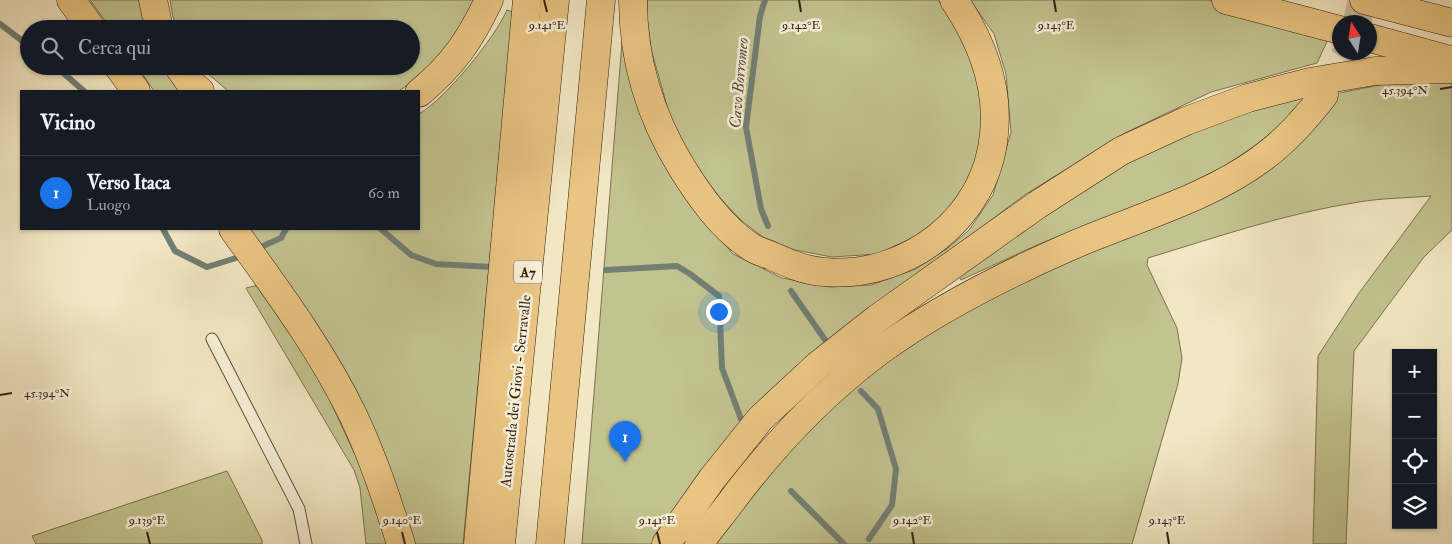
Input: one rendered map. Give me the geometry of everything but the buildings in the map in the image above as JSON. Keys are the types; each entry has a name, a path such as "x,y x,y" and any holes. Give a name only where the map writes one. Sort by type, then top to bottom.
{"highway":[{"path":"71,0 85,20"},
{"path":"153,0 158,20"},
{"path":"420,92 459,54 489,0"},
{"name":"A7","path":"478,544 527,0"},
{"name":"Autostrada dei Giovi - Serravalle","path":"501,544 555,0"},
{"path":"550,544 601,0"},
{"path":"633,0 636,47 642,78 652,112 686,175 715,213 732,231 752,247 797,268 853,273 876,269 921,250 942,234 960,216 984,176 994,136 994,94 975,35 954,0"},
{"path":"1226,0 1332,28"},
{"path":"1364,0 1452,24"},
{"path":"1377,40 1452,60"},
{"path":"666,544 712,479 760,419 817,366 878,318 1037,205 1121,152 1186,121 1248,98 1310,82 1375,71 1452,70"},
{"path":"124,75 135,90"},
{"path":"185,75 199,90"},
{"path":"700,544 741,488 781,440 830,392 879,352 941,311 1002,279 1071,246 1192,197 1229,179 1260,160 1295,130 1324,95"},
{"path":"234,230 286,303 322,359 352,415 380,477 401,544"}],"lane":[{"path":"212,338 299,509 306,544"}],"green space":[{"path":"90,0 140,0 145,20 104,20"},
{"path":"170,0 481,0 473,14 423,74 400,90 227,90 209,75 420,75 420,20 174,20"},
{"path":"647,0 938,0 965,42 981,79 984,133 976,167 949,210 925,232 877,254 832,257 795,250 763,237 742,221 709,187 687,153 669,113 651,49"},
{"path":"970,0 1208,0 1331,33 1317,63 1211,92 1125,133 1026,194 936,261 766,395 722,444 653,544 582,544 622,42 635,97 652,139 682,194 733,254 782,278 831,287 871,285 916,269 948,248 969,230 993,195 1011,132 1006,74 994,34"},
{"path":"507,10 513,12 463,544 412,544 314,322 251,230 420,230 420,113 455,82 481,51"},
{"path":"143,75 170,75 181,90 153,90"},
{"path":"1452,77 1452,230 1424,257 1354,351 1346,544 1313,544 1318,356 1359,293 1431,196 1368,201 1305,212 1148,258 1147,265 1177,328 1182,358 1178,384 1132,544 713,544 758,482 849,391 881,366 955,317 1024,281 1278,162 1314,128 1339,93 1395,82"},
{"path":"1309,95 1288,120 1225,166 1185,186 1037,245 961,280 958,274 1058,201 1214,115"},
{"path":"259,285 319,377 363,472 388,544 366,544 360,488 354,470 246,288"},
{"path":"227,471 262,540 262,544 36,544 32,536"}],"waterway":[{"name":"Cavo Borromeo","path":"765,0 760,16 746,127 761,209 768,226"},
{"path":"0,24 20,39"},
{"path":"65,75 83,90"},
{"path":"164,230 175,251 207,267 236,258"},
{"path":"263,246 281,238 285,230"},
{"path":"382,230 411,255 436,264 491,267"},
{"path":"606,270 677,266 719,296 722,368 741,419"},
{"name":"Cavo Borromeo","path":"791,291 828,344"},
{"name":"Cavo Borromeo","path":"861,391 878,409 896,469 892,505 869,539"},
{"path":"791,491 844,544"}],"tunnel":[{"path":"1359,15 1362,0"},
{"path":"1324,95 1343,60"}],"place":[{"name":"Verso Itaca","path":"625,462"}]}
